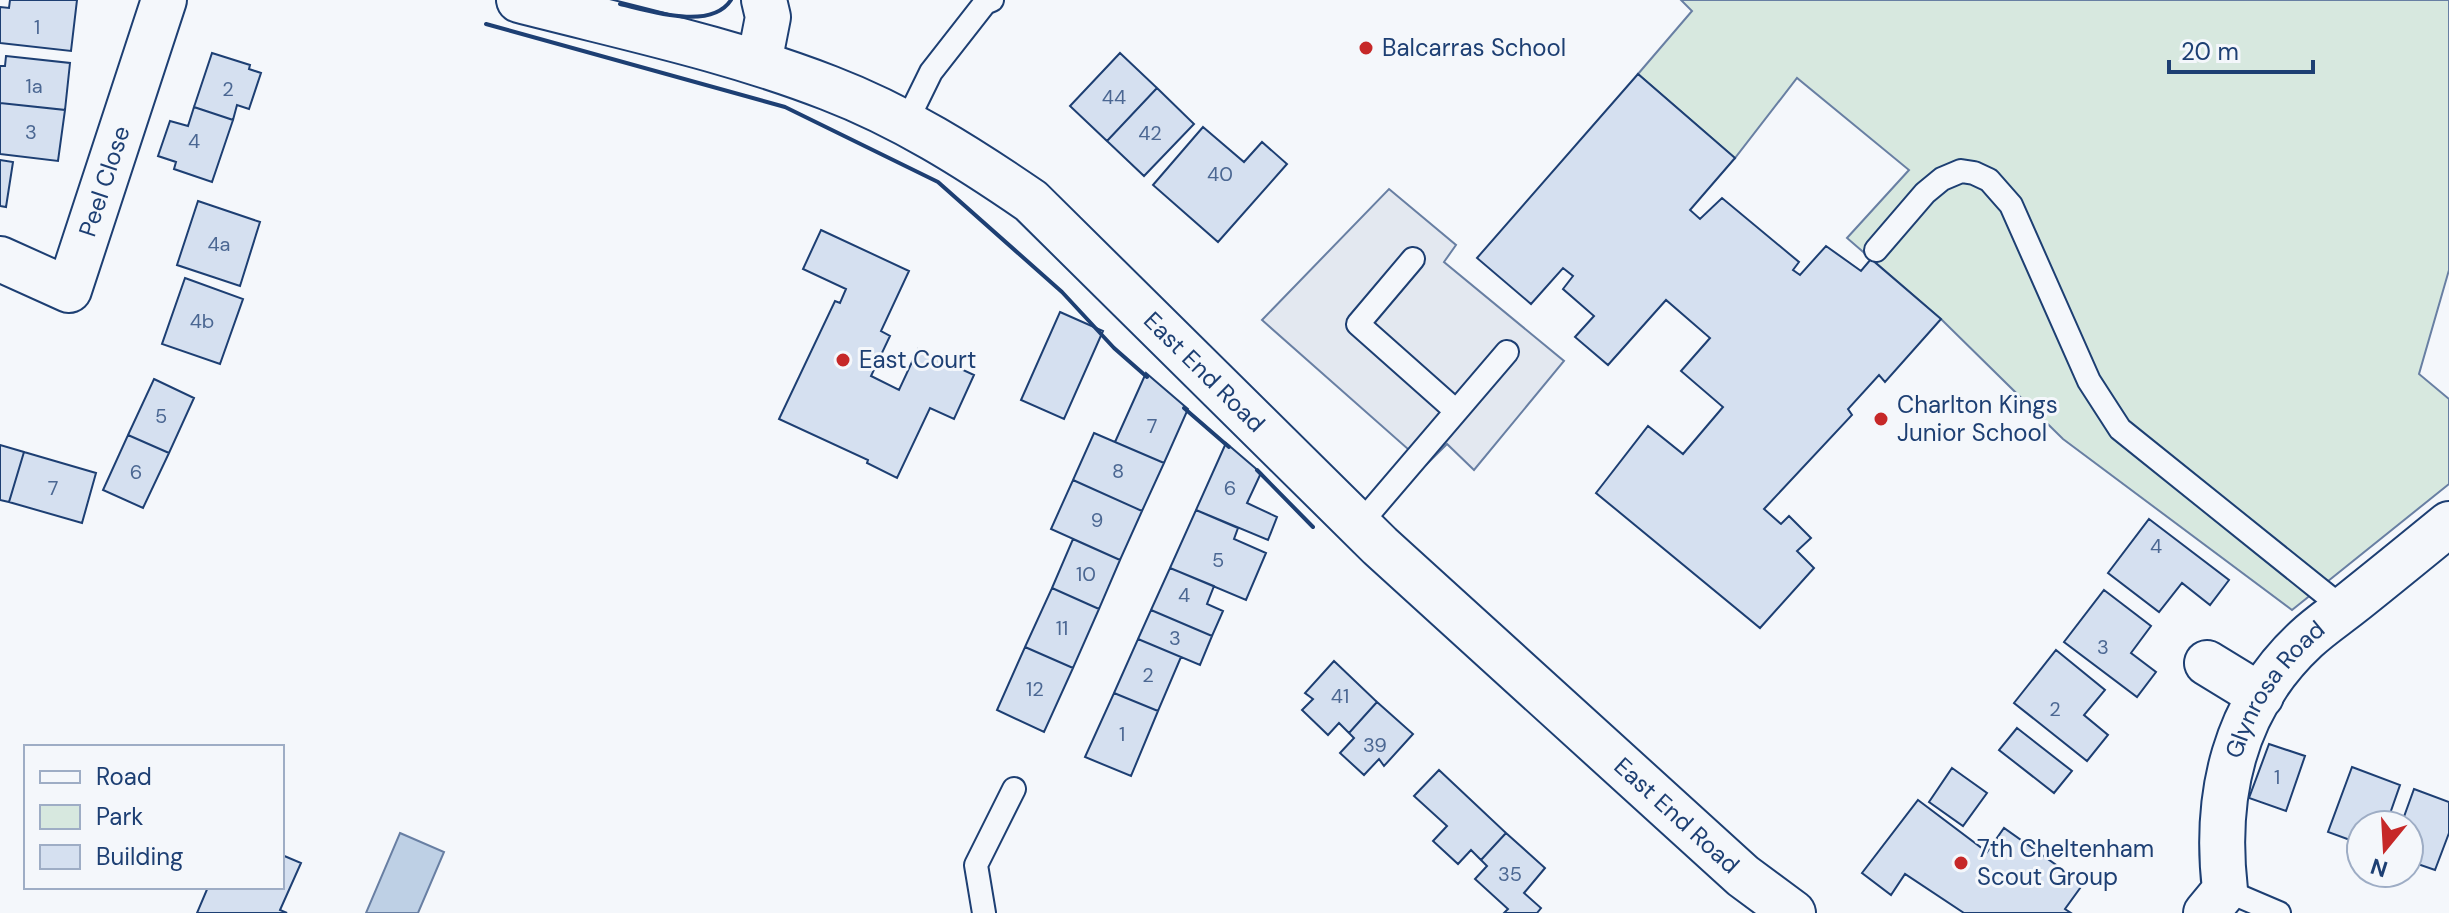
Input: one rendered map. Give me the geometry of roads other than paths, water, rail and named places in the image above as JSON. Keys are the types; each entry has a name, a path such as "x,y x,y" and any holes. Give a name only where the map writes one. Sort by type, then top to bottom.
{"street":[{"name":"Peel Close","path":"0,259 69,290 164,0"},
{"name":"East End Road","path":"519,0 759,63 831,89 906,123 964,155 1031,201 1359,525 1743,876 1793,913"},
{"path":"759,63 768,17 764,0"},
{"name":"Glynrosa Road","path":"2216,901 2222,809 2229,770 2243,731 2261,696 2305,640 2449,524"},
{"path":"2207,663 2261,696"}],"lane":[{"path":"906,123 931,72 985,3 992,0"},
{"path":"1876,250 1925,193 1942,179 1961,171 1989,180 2011,205 2089,381 2120,429 2344,609"},
{"path":"1413,259 1358,324 1456,411"},
{"path":"1359,525 1507,352"},
{"path":"984,913 976,865 1014,789"},
{"path":"2216,901 2279,913"}],"water":[{"path":"400,833 444,852 418,913 366,913"}],"place":[{"name":"Balcarras School","path":"1366,48"},
{"name":"East Court","path":"843,360"},
{"name":"Charlton Kings Junior School","path":"1881,419"},
{"name":"7th Cheltenham Scout Group","path":"1961,863"}]}
